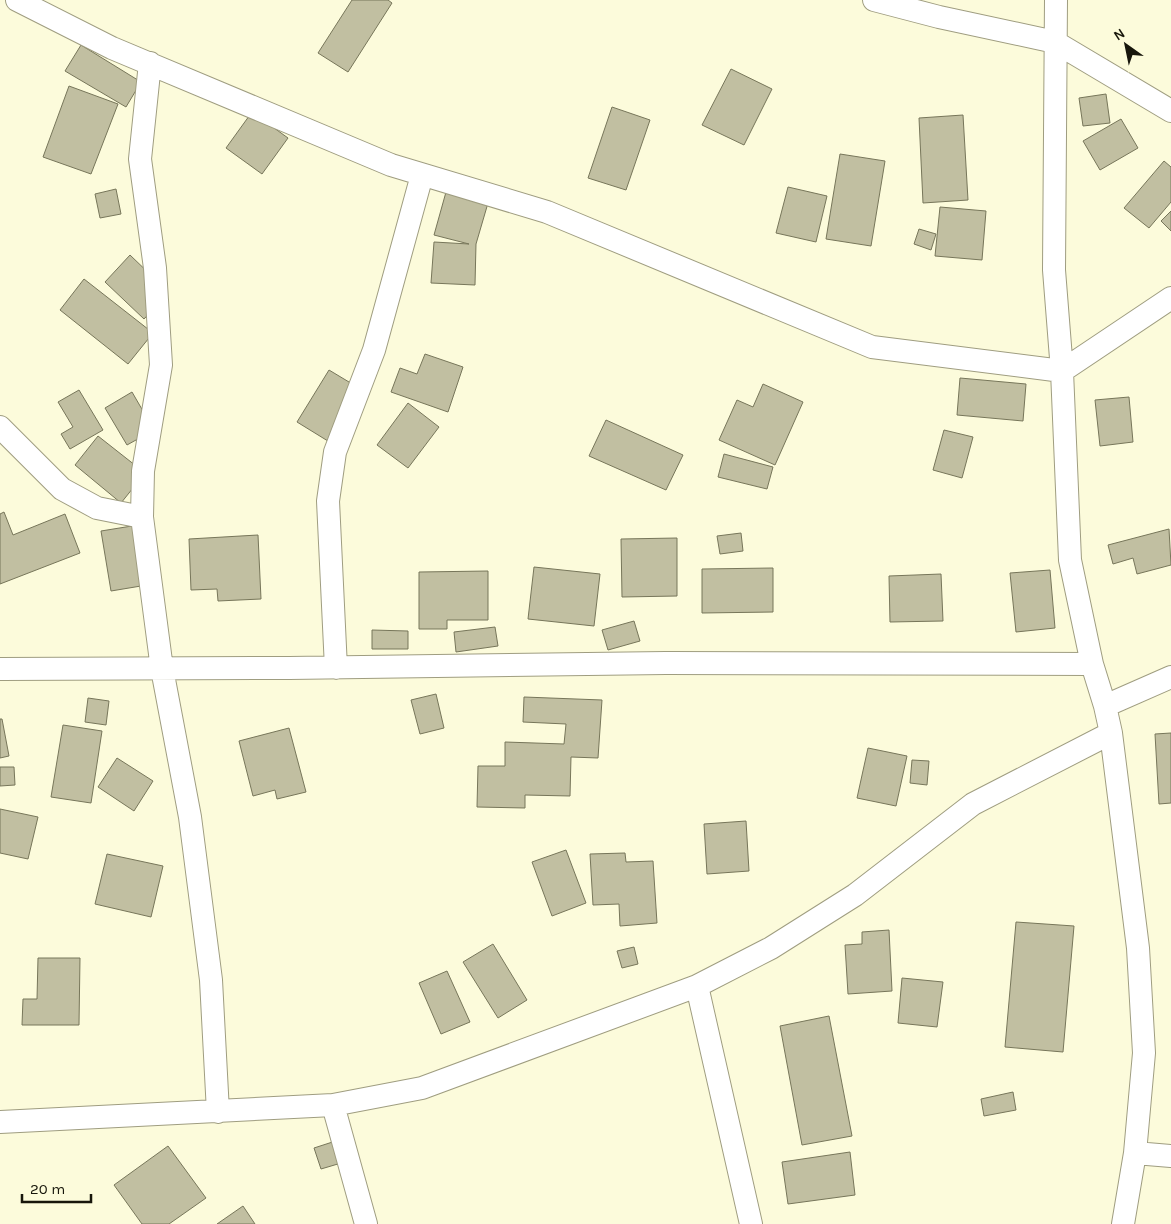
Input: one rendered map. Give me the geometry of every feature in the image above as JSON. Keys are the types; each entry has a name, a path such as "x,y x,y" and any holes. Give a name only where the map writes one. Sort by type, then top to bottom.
{"street":[{"path":"17,0 112,48 391,165 547,212 872,347 1062,371 1171,298"},
{"path":"874,0 939,17 1055,42 1171,111"},
{"path":"1056,0 1054,270 1062,371 1070,560 1092,664 1105,706 1111,734 1138,948 1144,1052 1135,1153 1123,1224"},
{"path":"150,63 140,159 155,268 161,366 143,471 142,517 162,669 190,817 210,970 218,1112"},
{"path":"336,668 328,501 336,452 374,350 422,175"},
{"path":"0,427 62,489 97,508 142,517"},
{"path":"0,670 336,668 666,663 1092,664"},
{"path":"1105,706 1171,677"},
{"path":"0,1122 333,1105 422,1088 697,986 771,948 855,895 973,804 1111,734"},
{"path":"697,986 751,1224"},
{"path":"333,1105 366,1224"},
{"path":"1135,1153 1171,1156"}],"building":[{"path":"352,0 388,0 392,3 348,72 318,53"},
{"path":"81,45 141,82 126,107 65,71"},
{"path":"731,69 772,89 744,145 702,125"},
{"path":"69,86 118,104 91,174 43,157"},
{"path":"1106,94 1110,123 1083,126 1079,98"},
{"path":"612,107 650,120 626,190 588,178"},
{"path":"252,112 288,138 262,174 226,148"},
{"path":"963,115 968,200 923,203 919,118"},
{"path":"1121,119 1138,148 1100,170 1083,141"},
{"path":"840,154 885,161 871,246 826,239"},
{"path":"1164,161 1171,167 1171,202 1149,228 1124,208"},
{"path":"788,187 827,196 816,242 776,233"},
{"path":"116,189 121,214 100,218 95,194"},
{"path":"446,192 488,203 476,244 475,285 431,283 434,242 469,244 434,235"},
{"path":"940,207 986,211 982,260 935,256"},
{"path":"1171,211 1171,231 1161,221"},
{"path":"919,229 936,234 931,250 914,244"},
{"path":"130,255 156,280 160,302 144,319 105,282"},
{"path":"84,279 153,333 128,364 60,310"},
{"path":"425,354 463,367 448,412 391,392 400,368 417,374"},
{"path":"329,370 369,394 336,446 297,422"},
{"path":"960,378 1026,384 1023,421 957,415"},
{"path":"763,384 803,402 775,465 719,440 737,400 753,407"},
{"path":"79,390 103,430 70,449 61,434 73,427 58,402"},
{"path":"132,392 154,430 127,445 105,408"},
{"path":"1129,397 1133,442 1100,446 1095,400"},
{"path":"408,403 439,427 408,468 377,445"},
{"path":"606,420 683,455 666,490 589,456"},
{"path":"944,430 973,437 962,478 933,470"},
{"path":"98,436 145,473 121,503 75,465"},
{"path":"724,454 773,467 767,489 718,477"},
{"path":"4,512 13,535 65,514 80,553 0,584 0,514"},
{"path":"138,525 147,585 111,591 101,531"},
{"path":"1169,529 1171,565 1137,574 1133,558 1113,564 1108,545"},
{"path":"741,533 743,551 720,554 717,536"},
{"path":"258,535 261,599 218,601 217,589 191,590 189,539"},
{"path":"677,538 677,596 622,597 621,539"},
{"path":"534,567 600,574 594,626 528,619"},
{"path":"773,568 773,612 702,613 702,569"},
{"path":"1050,570 1055,628 1016,632 1010,573"},
{"path":"488,571 488,620 447,620 447,629 419,629 419,572"},
{"path":"941,574 943,621 890,622 889,576"},
{"path":"634,621 640,641 608,650 602,630"},
{"path":"495,627 498,646 456,652 454,632"},
{"path":"372,630 408,631 408,649 372,649"},
{"path":"436,694 444,728 420,734 411,700"},
{"path":"524,697 602,700 598,758 571,757 570,796 525,795 525,808 477,807 478,766 505,766 505,742 564,744 566,724 523,722"},
{"path":"88,698 109,701 106,725 85,722"},
{"path":"0,719 2,719 9,756 0,758"},
{"path":"63,725 102,731 91,803 51,797"},
{"path":"289,728 306,792 277,799 275,790 253,796 239,741"},
{"path":"1171,733 1171,803 1159,804 1155,734"},
{"path":"868,748 907,756 896,806 857,798"},
{"path":"117,758 153,781 134,811 98,787"},
{"path":"912,760 929,761 927,785 910,783"},
{"path":"0,767 14,767 15,785 0,786"},
{"path":"0,809 38,817 28,859 0,853"},
{"path":"746,821 749,871 707,874 704,824"},
{"path":"566,850 586,903 552,916 532,862"},
{"path":"625,853 626,862 653,861 657,923 620,926 619,904 593,905 590,854"},
{"path":"107,854 163,866 151,917 95,904"},
{"path":"1016,922 1074,926 1063,1052 1005,1047"},
{"path":"889,930 892,991 848,994 845,945 862,944 862,932"},
{"path":"493,944 527,1000 498,1018 463,962"},
{"path":"634,947 638,964 622,968 617,951"},
{"path":"38,958 80,958 79,1025 22,1025 23,999 37,999"},
{"path":"447,971 470,1022 441,1034 419,983"},
{"path":"902,978 943,982 937,1027 898,1023"},
{"path":"829,1016 852,1136 802,1145 780,1026"},
{"path":"1013,1092 1016,1110 984,1116 981,1099"},
{"path":"351,1136 358,1158 321,1169 314,1148"},
{"path":"168,1146 206,1198 169,1224 142,1224 114,1185"},
{"path":"850,1152 855,1195 788,1204 782,1162"},
{"path":"243,1206 255,1224 217,1224"}]}
